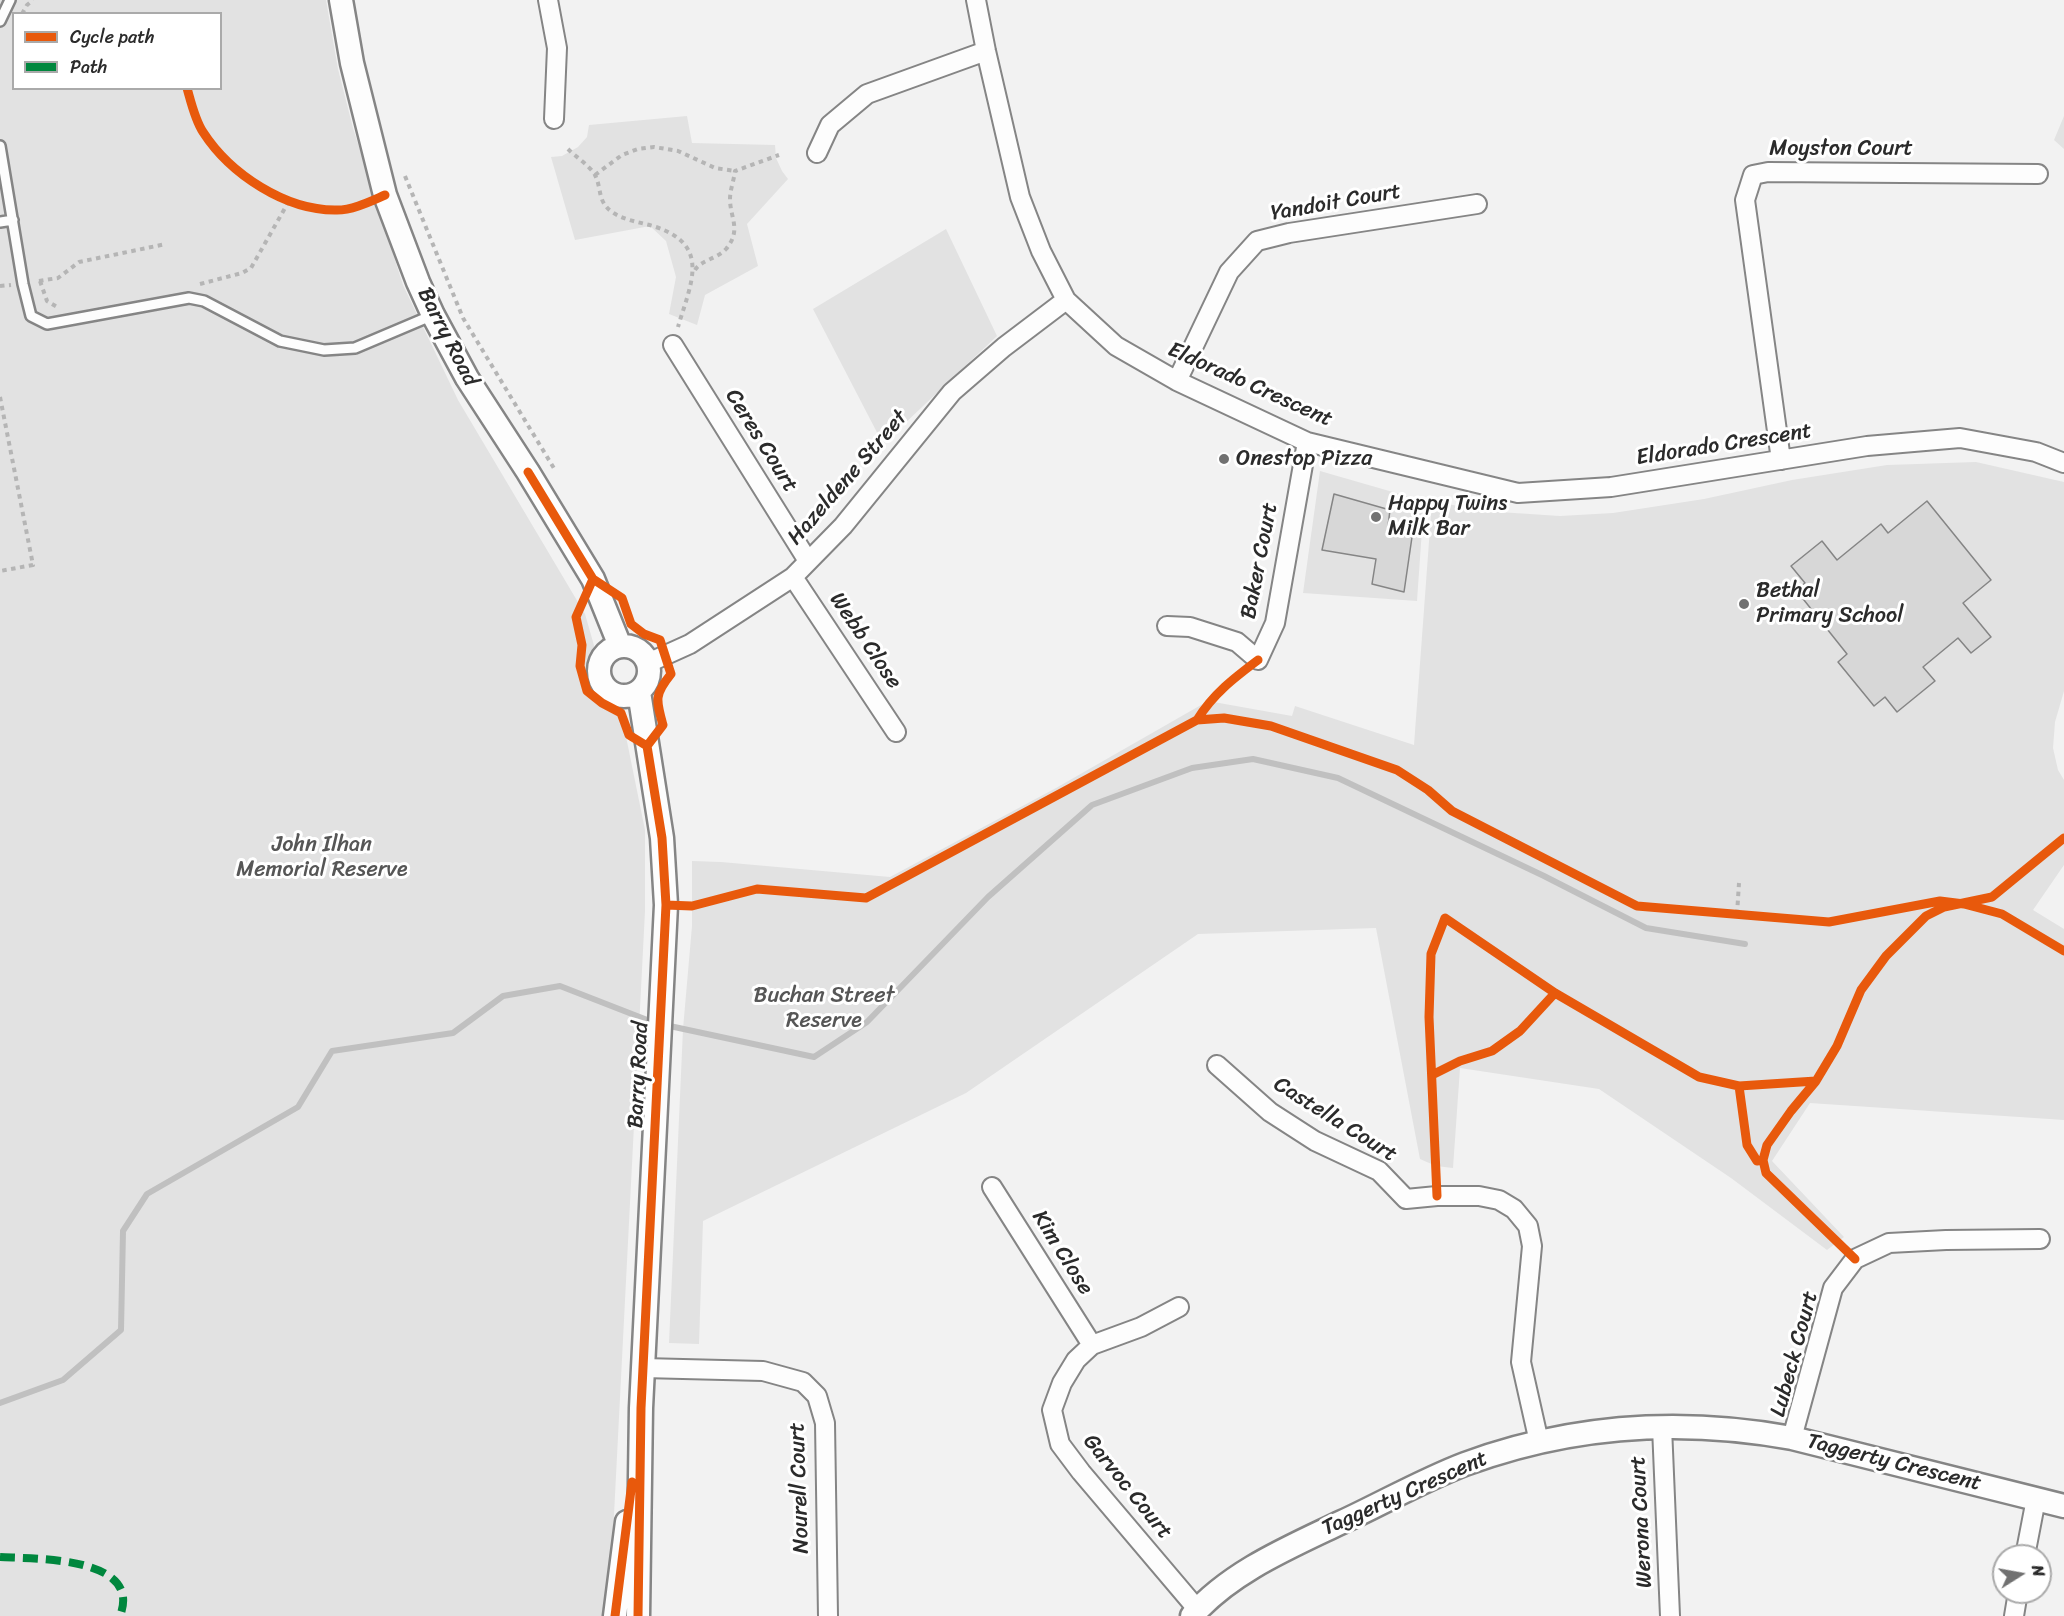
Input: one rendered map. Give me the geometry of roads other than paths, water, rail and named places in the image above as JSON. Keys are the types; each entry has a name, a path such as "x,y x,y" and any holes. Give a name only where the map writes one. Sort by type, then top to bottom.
{"street":[{"name":"Barry Road","path":"340,0 352,63 385,195 418,282 467,378 593,579 620,646"},
{"path":"548,0 557,48 554,119"},
{"name":"Eldorado Crescent","path":"976,0 1020,197 1041,251 1066,300 1116,346 1177,381 1307,442 1518,493 1611,487 1867,446 1960,438 2036,452 2064,463"},
{"path":"817,153 831,125 867,94 986,51"},
{"name":"Moyston Court","path":"1781,460 1745,200 1753,175 1768,172 2038,174"},
{"name":"Yandoit Court","path":"1177,381 1229,272 1257,241 1289,233 1477,204"},
{"name":"Hazeldene Street","path":"648,663 690,644 793,577 843,525 952,392 1004,347 1066,300"},
{"name":"Ceres Court","path":"673,345 808,561"},
{"name":"Baker Court","path":"1167,626 1190,627 1237,642 1258,660 1275,623 1307,442"},
{"name":"Webb Close","path":"793,577 896,732"},
{"path":"620,646 634,647 645,656 648,663 648,679 639,692 623,696 615,694 603,684 600,676 601,660 612,648 620,646"},
{"name":"Barry Road","path":"638,1616 643,1368 666,905 662,838 639,692"},
{"name":"Castella Court","path":"1217,1065 1270,1112 1316,1141 1379,1171 1406,1199 1479,1196 1499,1200 1514,1209 1528,1226 1532,1246 1521,1362 1539,1442"},
{"name":"Kim Close","path":"992,1187 1092,1345"},
{"name":"Lubeck Court","path":"1792,1438 1833,1288 1855,1259 1889,1243 2040,1239"},
{"name":"Garvoc Court","path":"1179,1308 1141,1327 1092,1345 1076,1360 1066,1375 1052,1410 1060,1444 1195,1613"},
{"name":"Nourell Court","path":"643,1368 763,1371 803,1382 817,1396 825,1423 828,1616"},
{"name":"Barry Road","path":"615,1616 642,1408"},
{"name":"Taggerty Crescent","path":"1195,1613 1227,1585 1259,1564 1299,1542 1420,1484 1464,1465 1539,1442 1584,1433 1662,1427 1727,1429 1792,1438 2064,1506"},
{"name":"Werona Court","path":"1662,1427 1670,1616"},
{"path":"2027,1544 2036,1499"}],"lane":[{"path":"0,21 10,0"},
{"path":"0,146 23,284 31,316 47,324 189,298 204,301 280,340 324,350 355,348 433,315"},
{"path":"0,222 13,220"}],"waterway":[{"path":"665,1025 814,1057 867,1022 988,897 1092,805 1192,768 1253,759 1338,778 1544,876 1646,928 1745,944"},
{"path":"0,1403 63,1380 121,1330 123,1231 147,1194 298,1107 332,1051 453,1033 503,996 560,986 655,1023"}],"place":[{"name":"Onestop Pizza","path":"1224,459"},
{"name":"Happy Twins Milk Bar","path":"1376,517"},
{"name":"Bethal Primary School","path":"1744,604"}],"park label":[{"name":"John Ilhan Memorial Reserve","path":"322,858"},
{"name":"Buchan Street Reserve","path":"824,1008"}]}
